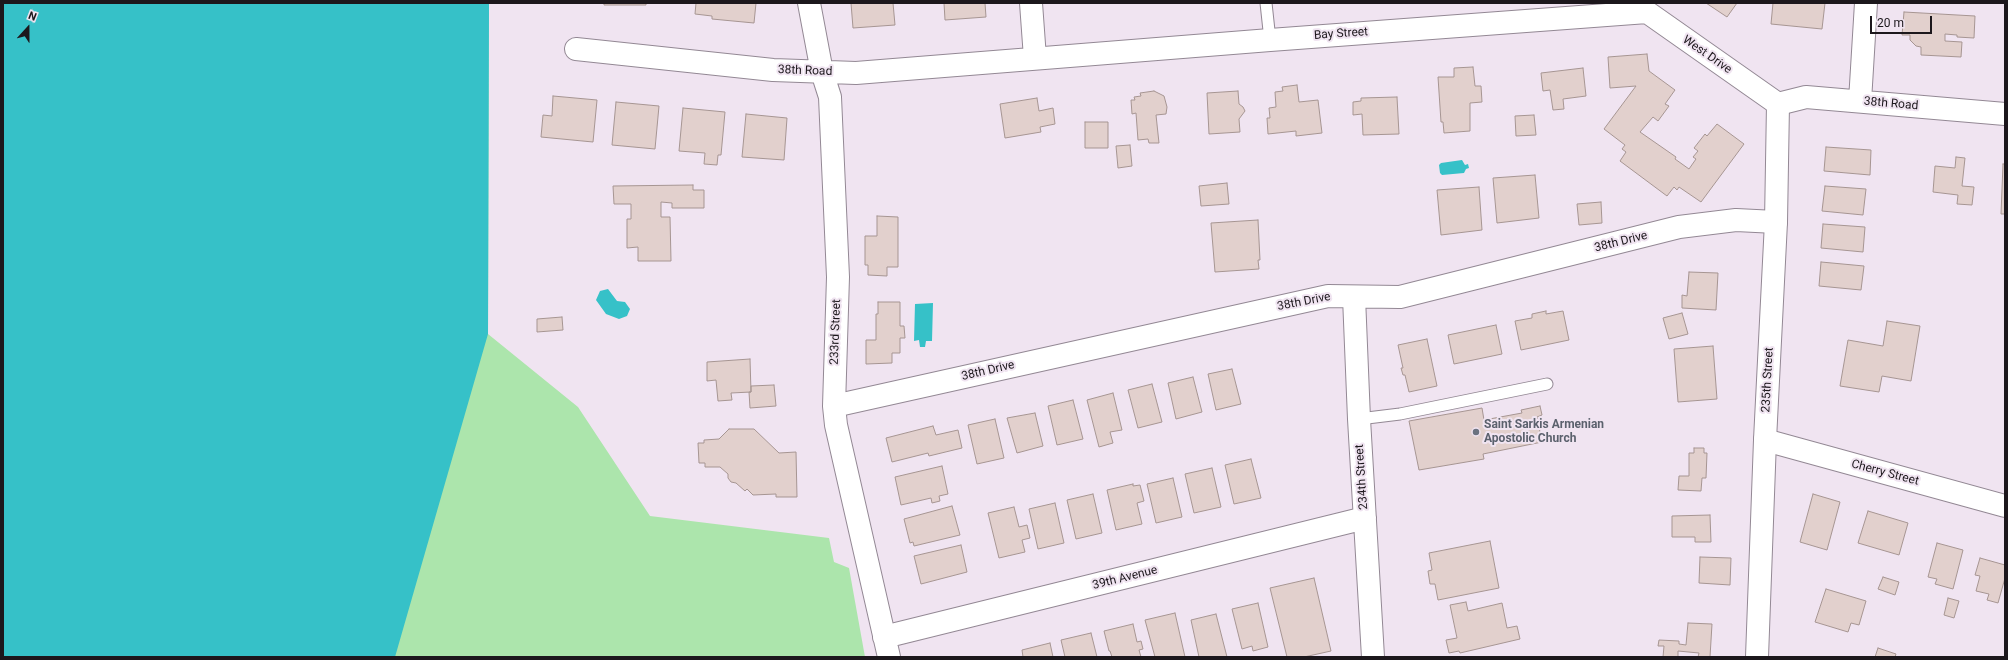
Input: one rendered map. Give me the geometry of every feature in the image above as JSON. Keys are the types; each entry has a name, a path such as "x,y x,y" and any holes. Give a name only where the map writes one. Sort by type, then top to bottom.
{"street":[{"name":"233rd Street","path":"809,3 822,72 830,97 838,277 834,406 837,434 887,647"},
{"path":"1030,3 1035,58"},
{"path":"1860,101 1866,3"},
{"name":"Bay Street","path":"1035,58 1270,40 1643,8"},
{"name":"West Drive","path":"1643,8 1778,104"},
{"name":"38th Road","path":"576,49 773,70 856,73 1035,58"},
{"name":"38th Road","path":"1778,104 1806,97 2005,114"},
{"name":"235th Street","path":"1757,657 1765,440 1776,222 1778,104"},
{"name":"38th Drive","path":"834,406 1328,296 1400,297 1679,227 1736,220 1776,222"},
{"name":"234th Street","path":"1354,297 1359,419 1373,657"},
{"name":"Cherry Street","path":"1765,440 2005,506"},
{"name":"39th Avenue","path":"887,647 1365,518"}],"lane":[{"path":"1266,3 1270,40"},
{"path":"1359,419 1407,412 1546,384"}],"green space":[{"path":"489,3 488,334 578,407 650,516 829,538 834,562 849,568 865,657 285,657"}],"water":[{"path":"3,3 489,3 488,334 395,657 3,657"},
{"path":"1462,160 1465,165 1468,164 1469,168 1466,169 1464,173 1442,175 1440,173 1439,165 1441,163"},
{"path":"608,289 617,301 625,302 630,309 627,316 619,319 606,314 596,300 600,291"},
{"path":"933,303 932,341 926,341 925,347 920,347 919,340 914,341 915,304"}],"building":[{"path":"604,3 646,3 646,5 604,5"},
{"path":"696,3 756,3 754,23 712,19 712,16 695,14"},
{"path":"851,3 893,3 895,25 853,28"},
{"path":"944,3 985,3 986,17 945,20"},
{"path":"1706,3 1737,3 1727,17"},
{"path":"1773,3 1825,3 1822,29 1771,24"},
{"path":"1904,12 1975,16 1974,38 1957,37 1957,35 1945,34 1945,41 1962,42 1961,57 1921,55 1921,47 1916,46 1910,40 1910,35 1902,35"},
{"path":"1647,54 1649,71 1675,90 1665,104 1669,106 1658,121 1653,117 1640,132 1676,157 1675,159 1689,169 1696,159 1693,157 1698,151 1694,148 1705,134 1707,136 1717,124 1744,144 1701,202 1679,187 1677,190 1674,187 1667,196 1620,161 1626,152 1622,149 1625,145 1604,129 1636,86 1610,88 1608,57"},
{"path":"1473,67 1475,86 1481,86 1482,102 1470,103 1470,131 1444,133 1443,122 1441,122 1438,77 1454,77 1454,68"},
{"path":"1583,68 1586,96 1563,99 1564,109 1553,110 1550,90 1543,91 1541,73"},
{"path":"1297,85 1299,102 1318,100 1322,133 1296,136 1296,131 1268,134 1267,118 1270,118 1269,108 1276,107 1275,92 1283,91 1282,87"},
{"path":"1154,91 1164,96 1167,107 1166,114 1156,115 1159,143 1149,143 1148,139 1138,140 1136,113 1132,114 1131,100 1135,100 1134,97 1141,96 1140,93"},
{"path":"1238,91 1239,104 1245,111 1239,119 1240,132 1209,134 1207,93"},
{"path":"553,96 597,100 593,142 541,137 543,115 552,116"},
{"path":"1397,97 1399,134 1363,135 1362,114 1353,115 1353,102 1361,101 1361,98"},
{"path":"1037,98 1039,111 1053,108 1055,124 1040,127 1041,132 1005,138 1000,104"},
{"path":"616,102 659,106 655,149 612,145"},
{"path":"683,108 725,112 721,155 718,155 717,165 704,164 705,153 679,151"},
{"path":"746,114 787,118 784,160 742,157"},
{"path":"1534,115 1536,135 1516,136 1515,116"},
{"path":"1085,122 1108,122 1108,148 1085,148"},
{"path":"1130,145 1132,166 1118,168 1116,146"},
{"path":"1826,147 1871,150 1870,175 1824,171"},
{"path":"1956,157 1965,158 1962,186 1974,187 1972,205 1957,204 1958,195 1933,192 1935,166 1955,168"},
{"path":"2003,164 2005,164 2005,214 2001,214"},
{"path":"1535,175 1539,218 1497,223 1493,178"},
{"path":"1227,183 1229,204 1201,206 1199,186"},
{"path":"693,185 693,190 704,190 704,208 672,208 672,203 661,202 661,217 670,217 671,261 638,261 638,247 627,248 627,219 631,219 631,204 614,204 613,186"},
{"path":"1825,186 1866,189 1863,215 1822,211"},
{"path":"1479,187 1482,230 1441,235 1437,190"},
{"path":"1601,202 1602,223 1579,225 1577,204"},
{"path":"877,216 898,217 898,267 887,267 887,276 868,275 868,265 865,265 865,236 877,236"},
{"path":"1258,220 1259,269 1215,272 1211,223"},
{"path":"1823,224 1865,227 1863,252 1821,248"},
{"path":"1821,262 1864,266 1861,290 1819,286"},
{"path":"1689,272 1718,273 1716,310 1682,308 1682,295 1687,296"},
{"path":"878,302 900,302 900,326 904,326 905,338 900,338 900,353 892,353 892,363 866,364 866,340 876,340 876,314 878,314"},
{"path":"1546,311 1546,314 1563,311 1569,340 1521,350 1515,321 1532,318 1532,314"},
{"path":"1682,313 1688,334 1669,339 1663,318"},
{"path":"562,317 563,330 537,332 537,319"},
{"path":"1887,321 1920,326 1911,381 1882,376 1879,392 1840,386 1848,340 1883,346"},
{"path":"1496,325 1502,354 1454,364 1448,335"},
{"path":"1427,339 1437,386 1409,392 1405,375 1403,375 1401,368 1403,368 1398,345"},
{"path":"1713,346 1717,399 1678,402 1674,349"},
{"path":"750,359 751,392 731,393 732,400 718,401 716,380 707,381 707,362"},
{"path":"1232,369 1241,404 1216,410 1208,374"},
{"path":"1193,377 1202,412 1176,419 1168,383"},
{"path":"1152,384 1162,422 1138,428 1128,390"},
{"path":"774,385 776,406 750,408 749,392 751,392 751,386"},
{"path":"1113,393 1122,430 1110,432 1113,443 1099,447 1087,400"},
{"path":"1073,400 1083,439 1057,445 1048,406"},
{"name":"Saint Sarkis Armenian Apostolic Church","path":"1540,406 1542,415 1537,417 1542,442 1483,454 1484,459 1419,470 1409,421 1482,408 1484,420 1522,413 1521,410"},
{"path":"1035,413 1043,446 1017,453 1007,418"},
{"path":"995,419 1004,458 977,464 968,425"},
{"path":"933,426 936,435 958,430 962,448 929,456 928,453 892,462 886,438"},
{"path":"729,429 754,429 779,453 796,452 797,497 776,497 776,494 753,495 747,489 745,491 736,483 731,482 728,478 728,474 720,467 705,467 705,463 699,463 698,443 704,443 704,440 719,439"},
{"path":"1694,448 1704,448 1704,453 1707,453 1706,478 1702,478 1701,491 1678,490 1679,476 1689,476 1689,453 1694,453"},
{"path":"1251,459 1261,498 1234,504 1225,465"},
{"path":"942,466 948,494 939,496 940,501 932,503 931,498 901,505 895,477"},
{"path":"1212,468 1221,507 1194,513 1185,474"},
{"path":"1173,478 1182,517 1156,523 1147,484"},
{"path":"1133,484 1133,486 1140,485 1144,501 1137,503 1142,524 1116,530 1107,490"},
{"path":"1093,494 1102,533 1076,539 1067,500"},
{"path":"1813,494 1840,502 1827,550 1800,542"},
{"path":"1055,503 1064,543 1038,549 1029,509"},
{"path":"952,506 960,535 914,546 913,542 910,543 904,519"},
{"path":"1014,507 1019,527 1027,525 1030,538 1022,540 1025,552 999,558 988,513"},
{"path":"1868,511 1908,523 1899,555 1858,543"},
{"path":"1710,515 1711,542 1695,542 1695,537 1672,537 1672,516"},
{"path":"1490,541 1499,588 1438,600 1435,584 1430,584 1428,571 1432,570 1429,553"},
{"path":"1937,543 1963,550 1953,589 1935,584 1937,579 1928,577"},
{"path":"961,545 967,572 921,584 914,556"},
{"path":"1700,557 1731,558 1730,585 1699,583"},
{"path":"1980,558 2005,565 2005,578 1998,603 1987,600 1989,594 1976,591 1980,576 1975,575"},
{"path":"1883,577 1899,582 1895,595 1878,589"},
{"path":"1314,578 1331,651 1304,657 1287,657 1270,588"},
{"path":"1826,589 1866,601 1859,625 1851,623 1848,632 1815,622"},
{"path":"1948,598 1959,601 1954,618 1944,615"},
{"path":"1466,602 1468,611 1502,603 1507,628 1517,626 1520,639 1460,653 1459,651 1449,653 1446,640 1457,638 1450,605"},
{"path":"1258,603 1268,647 1253,651 1252,646 1242,649 1232,609"},
{"path":"1175,613 1185,657 1155,657 1145,620"},
{"path":"1216,614 1227,657 1199,657 1191,620"},
{"path":"1688,623 1712,624 1710,657 1698,657 1699,653 1678,651 1678,657 1663,657 1664,646 1658,646 1659,640 1679,641 1679,644 1686,645"},
{"path":"1133,624 1137,642 1141,641 1143,649 1139,650 1141,657 1112,657 1104,631"},
{"path":"1091,633 1097,657 1065,657 1061,640"},
{"path":"1050,643 1053,657 1023,657 1022,650"},
{"path":"1878,648 1896,654 1895,657 1875,657"}],"place":[{"name":"Saint Sarkis Armenian Apostolic Church","path":"1476,432"}]}
